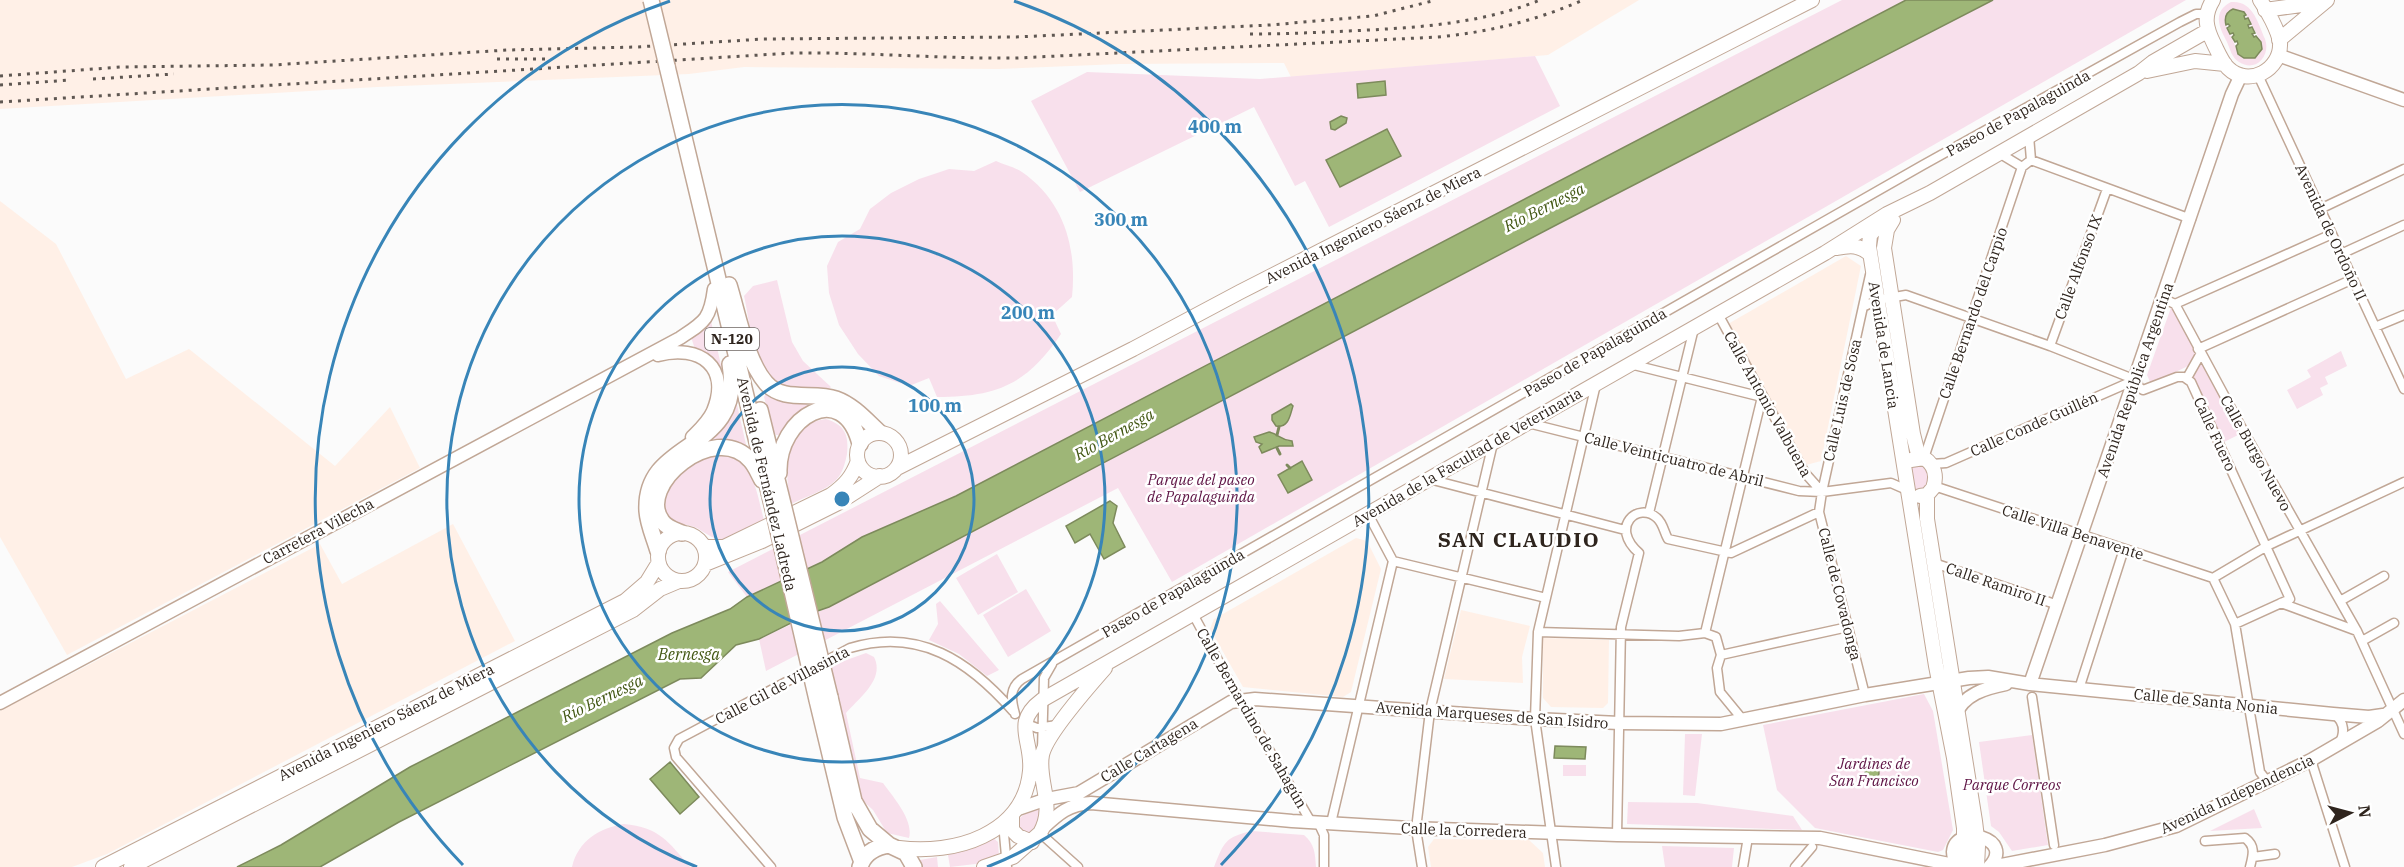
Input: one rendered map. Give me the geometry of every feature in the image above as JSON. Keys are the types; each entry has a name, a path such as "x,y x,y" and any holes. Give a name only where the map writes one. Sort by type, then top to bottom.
{"highway":[{"name":"Avenida de Fernández Ladreda","path":"651,0 672,66 729,285 824,699 854,801 870,829 894,846"},
{"name":"Avenida de Fernández Ladreda","path":"661,0 695,185 775,492"},
{"path":"658,557 648,519 649,492 657,474 676,452 701,438 721,419 729,404 732,389 732,375 696,213 695,185"},
{"path":"729,285 754,367 767,385 780,393 827,396 839,400 850,406 879,432"},
{"path":"775,492 785,440 803,417 826,410 842,414 851,421 860,444"},
{"path":"682,533 663,522 657,510 658,495 672,472 700,451 718,447 741,453 750,460 775,492"},
{"name":"Avenida de Fernández Ladreda","path":"824,699 845,817 861,864"},
{"name":"N-120","path":"861,864 872,850 894,846 909,856 914,867"}],"main road":[{"name":"Avenida Ingeniero Sáenz de Miera","path":"897,468 1812,0"},
{"path":"2213,0 2206,14 2207,31 2225,64 2241,75 2259,75 2269,69 2278,55 2279,40 2262,5 2301,5 2310,0"},
{"path":"2279,40 2327,0"},
{"name":"Avenida de la Facultad de Veterinaria","path":"1831,251 1854,234 2139,73 2153,62 2207,31"},
{"path":"2278,55 2404,100"},
{"name":"Avenida de la Facultad de Veterinaria","path":"2139,73 2195,61 2225,64"},
{"name":"Avenida República Argentina","path":"2031,691 2058,605 2136,380 2169,302 2191,219 2232,94 2241,75"},
{"name":"Avenida de la Facultad de Veterinaria","path":"1020,719 1042,700 1694,327 1831,251 1870,235 1930,193"},
{"path":"1870,235 1877,226 1897,214 1903,206"},
{"name":"Avenida de Lancia","path":"1893,220 1887,230 1884,248 1891,297 1930,490 1927,519 1934,563 1946,682"},
{"path":"1854,234 1870,235 1884,248"},
{"name":"Avenida de Lancia","path":"1870,235 1871,260 1907,490 1946,682"},
{"path":"1831,251 1855,246 1862,248 1871,260"},
{"path":"637,361 705,321 712,307 714,290"},
{"path":"692,330 689,337 695,354"},
{"path":"637,361 672,352 695,354 706,359 714,371 718,390 716,402 707,422 676,452"},
{"name":"Carretera Vilecha","path":"0,703 637,361"},
{"path":"704,547 724,547 831,495 846,485 858,461 860,444 869,435 879,432 889,435 898,443 914,448 934,450"},
{"path":"705,564 762,541 838,503 880,476 891,473 897,468 901,457 898,443"},
{"path":"1904,471 1910,461 1925,460"},
{"path":"858,461 867,473 880,476"},
{"path":"1907,490 1918,496 1930,490"},
{"path":"682,533 696,537 704,547 705,564 697,577 679,581 664,574 658,557 662,542 670,535 682,533"},
{"name":"Avenida Ingeniero Sáenz de Miera","path":"103,867 123,859 625,601 647,582 658,557"},
{"name":"Avenida Ingeniero Sáenz de Miera","path":"131,867 633,610 660,589 679,581"},
{"name":"Avenida de la Facultad de Veterinaria","path":"1038,835 1052,798 1042,754 1062,722 1110,661"},
{"name":"Avenida Marqueses de San Isidro","path":"1240,700 1255,699 1535,719 1721,724 1865,695 1946,682 1988,677 2016,683"},
{"path":"1946,682 1958,709 1971,837 1964,867"},
{"path":"1946,682 1950,733 1977,867"},
{"path":"1950,733 1958,709 1971,695 1987,687 2016,683"},
{"name":"Calle de Santa Nonia","path":"2016,683 2031,691 2079,689 2369,717 2388,711"},
{"name":"Calle Cartagena","path":"1011,816 1052,798 1066,797 1089,787 1230,702 1240,700"},
{"name":"Avenida Independencia","path":"1990,867 2055,850 2144,836 2176,826 2311,760 2378,721 2404,700"},
{"path":"1020,719 1030,754 1030,772 1011,816 1012,830 1018,836 1038,835"},
{"name":"Calle la Corredera","path":"984,867 1006,864 1058,813 1069,807 1091,803 1416,829 1820,838 1964,867"},
{"path":"894,846 943,849 986,834 1011,816"},
{"path":"1971,837 1986,838 1994,846 1995,857 1990,867"}],"street":[{"name":"Paseo de Papalaguinda","path":"1020,719 1012,703 1012,689 1015,684 1923,165 2180,22 2196,14 2206,14"},
{"name":"Avenida de Ordoño II","path":"2259,75 2404,389"},
{"path":"2029,136 2031,160"},
{"path":"1999,153 2022,167 2031,160"},
{"path":"2031,160 2191,219"},
{"name":"Calle Bernardo del Carpio","path":"1925,460 2022,167"},
{"path":"2320,209 2404,169"},
{"name":"Calle Alfonso IX","path":"2050,346 2107,189"},
{"path":"2341,254 2404,225"},
{"path":"2169,302 2332,234"},
{"name":"Calle Luis de Sosa","path":"1822,492 1863,307 1871,260"},
{"path":"1863,307 1877,300 1906,295 2050,346 2136,380 2143,390 2177,377 2187,378 2199,351 2353,279"},
{"name":"Calle Burgo Nuevo","path":"2169,302 2357,631 2388,711 2404,734"},
{"name":"Calle Antonio Valbuena","path":"1718,314 1805,473 1822,492"},
{"path":"2375,327 2404,315"},
{"path":"1649,513 1694,327"},
{"path":"1630,364 1762,397 1705,633"},
{"name":"Calle Fuero","path":"2187,378 2191,382 2290,599 2282,603"},
{"name":"Calle Conde Guillén","path":"1925,460 1946,463 2136,380"},
{"path":"1556,867 1535,719 1538,632 1596,384"},
{"name":"Calle Veinticuatro de Abril","path":"1528,423 1799,491 1822,492 1891,483"},
{"path":"1422,867 1416,829 1430,711 1493,442"},
{"path":"1904,471 1891,483 1907,490"},
{"path":"1429,479 1625,530"},
{"path":"2267,781 2260,772 2235,624 2213,578 2267,546 2404,482"},
{"name":"Calle Villa Benavente","path":"1930,490 2082,535 2213,578"},
{"name":"Calle de Covadonga","path":"1822,492 1819,512 1865,695"},
{"path":"1617,835 1621,634 1639,553 1629,543 1625,530 1630,519 1635,515 1649,513 1662,522 1668,539 1731,554 1819,512"},
{"path":"1331,823 1393,561 1368,514"},
{"path":"2079,689 2124,549"},
{"path":"1393,561 1546,598"},
{"name":"Calle Ramiro II","path":"1934,563 2058,605"},
{"path":"2340,601 2384,576"},
{"path":"2235,624 2282,603 2357,631"},
{"name":"Calle Bernardino de Sahagún","path":"1193,614 1240,700 1324,835 1323,867"},
{"path":"2362,641 2394,623"},
{"path":"1721,655 1848,627"},
{"path":"1538,632 1679,636 1705,633 1716,637 1721,655 1717,668 1720,692 1743,720"},
{"name":"Calle Gil de Villasinta","path":"771,867 676,757 674,748 679,739 850,648 878,642 901,641 923,645 948,656 982,679 1020,719"},
{"name":"Avenida de la Facultad de Veterinaria","path":"1042,754 1044,678 1054,661"},
{"path":"2031,691 2055,850"},
{"path":"2333,714 2342,723 2343,735 2338,744"},
{"path":"1020,719 1042,728 1062,722"},
{"path":"2311,760 2345,867"},
{"path":"1089,787 1091,803"},
{"path":"1006,864 1011,816"},
{"path":"1038,835 1078,867"},
{"path":"1743,867 1748,837"},
{"path":"2205,841 2245,838 2253,849 2250,867"},
{"path":"1795,867 1812,847"},
{"path":"2253,857 2275,854"}],"shaded area":[{"path":"0,0 1639,0 1548,55 1291,77 1284,63 1120,64 999,69 744,67 689,74 377,87 0,109"},
{"path":"0,201 56,244 126,379 189,349 335,466 390,407 420,468 67,655 0,537"},
{"path":"1846,256 1861,266 1821,461 1806,465 1728,324"},
{"path":"453,524 515,641 107,854 72,867 0,867 0,711 320,544 342,584"},
{"path":"1356,538 1367,541 1381,569 1351,692 1343,697 1243,687 1210,629 1214,619"},
{"path":"1461,610 1530,626 1522,657 1523,683 1444,679"},
{"path":"1543,638 1609,640 1608,703 1603,708 1551,707 1543,698"},
{"path":"1434,839 1529,840 1543,853 1545,867 1431,867 1428,847"}],"green space":[{"path":"1842,0 1906,0 958,495 862,537 822,562 747,597 728,572"},
{"name":"Parque del paseo de Papalaguinda","path":"1993,0 2186,0 1172,582 1118,488 766,671 759,639 829,607 1630,187"},
{"path":"2231,2 2238,2 2254,14 2266,45 2264,56 2256,64 2245,65 2233,56 2219,20 2221,10","holes":["2244,12 2259,38 2262,49 2258,56 2237,50 2225,21"]},
{"path":"1535,56 1560,106 1329,227 1305,181 1295,186 1254,107 1080,192 1031,101 1087,72 1260,79"},
{"path":"996,161 1019,170 1037,184 1049,197 1065,228 1070,244 1073,279 1072,297 1052,315 1061,334 1036,365 1023,376 994,390 977,394 937,397 929,378 909,386 879,376 858,354 839,325 829,293 827,266 838,242 860,229 870,209 891,193 919,179 949,169 974,171"},
{"path":"777,280 792,342 803,361 831,387 829,389 787,386 766,372 760,361 751,335 744,296 753,286"},
{"path":"2173,302 2244,432 2224,442 2188,366 2151,384 2147,375"},
{"path":"711,321 723,374 719,374 695,349 691,337"},
{"path":"2341,351 2347,366 2325,377 2328,384 2320,388 2323,395 2297,409 2287,390 2311,377 2307,370"},
{"path":"768,390 805,401 808,407 781,435 776,435 773,431 764,397"},
{"path":"736,400 747,449 707,445 705,440"},
{"path":"826,419 838,424 846,436 847,454 842,471 836,480 826,487 791,504 787,478 789,451 801,430 812,423"},
{"path":"715,455 729,455 744,465 754,482 764,520 726,539 714,538 693,526 673,522 667,517 663,508 669,489 677,479 697,463"},
{"path":"1921,463 1929,470 1928,487 1920,491 1913,488 1911,467"},
{"path":"997,554 1018,592 978,615 956,578"},
{"path":"1026,589 1051,631 1008,657 983,615"},
{"path":"940,601 999,670 987,676 959,654 929,640 938,624 936,604"},
{"path":"866,653 874,657 877,665 874,680 846,713 860,778 883,783 906,816 910,831 909,838 887,833 873,810 862,800 830,666"},
{"name":"Jardines de San Francisco","path":"1924,694 1933,711 1953,830 1943,850 1938,852 1815,828 1777,790 1763,725"},
{"path":"1685,734 1702,734 1695,796 1683,795"},
{"name":"Parque Correos","path":"2032,735 2048,845 2012,851 1999,832 1991,826 1979,742"},
{"path":"1563,765 1586,765 1586,776 1563,776"},
{"path":"1628,802 1697,803 1793,816 1802,830 1627,824"},
{"path":"1038,808 1041,809 1039,820 1030,834 1019,834 1017,821 1023,815"},
{"path":"2254,809 2262,828 2210,831"},
{"path":"624,824 655,832 669,843 690,867 572,867 579,850 591,837 606,829"},
{"path":"1252,831 1304,835 1308,838 1315,854 1316,867 1214,867 1223,846 1231,838"},
{"path":"992,837 998,842 999,856 992,862 950,867 948,855"},
{"path":"1662,846 1734,848 1732,867 1665,867"},
{"path":"937,857 938,867 921,867 920,860"}],"water":[{"name":"Bernesga","path":"1906,0 1993,0 1560,223 829,607 809,614 759,639 736,645 701,678 680,679 399,822 320,867 237,867 281,845 410,767 672,633 730,609 747,597 822,562 862,537 956,496"},
{"path":"2233,9 2244,12 2245,19 2248,18 2251,24 2248,25 2249,28 2252,27 2255,33 2252,34 2261,42 2262,49 2255,58 2244,58 2238,54 2237,41 2235,42 2232,37 2233,33 2230,34 2227,28 2230,26 2225,22 2227,13"},
{"path":"1385,81 1386,95 1358,98 1357,84"},
{"path":"1341,116 1347,118 1346,123 1335,130 1331,129 1330,122"},
{"path":"1387,129 1401,156 1340,187 1326,160"},
{"path":"1291,404 1293,406 1286,423 1276,426 1272,415"},
{"path":"1269,432 1292,441 1293,446 1279,446 1262,453 1259,447 1262,444 1256,442 1254,437"},
{"path":"1302,461 1312,480 1288,493 1278,475"},
{"path":"1110,501 1117,506 1113,523 1125,547 1104,559 1090,534 1075,543 1066,526"},
{"path":"1555,746 1586,747 1585,759 1554,758"},
{"path":"670,762 699,797 680,814 650,779"},
{"path":"1872,766 1877,768 1879,773 1877,778 1872,780 1867,778 1865,773 1867,768"}],"waterway":[{"path":"1277,435 1279,427"},
{"path":"1277,448 1280,454"},
{"path":"1287,465 1290,468"}],"railway":[{"path":"0,76 121,67 273,65 507,50 637,47 763,39 1016,37 1270,25 1373,16 1436,0"},
{"path":"1250,34 1354,31 1434,25 1499,14 1540,0"},
{"path":"0,102 792,53 1017,58 1438,37 1512,25 1583,0"},
{"path":"497,59 551,59"},
{"path":"93,79 174,74"},
{"path":"0,85 71,80"}],"district":[{"name":"SAN CLAUDIO","path":"1519,539"}],"water label":[{"name":"Río Bernesga","path":"1544,207"},
{"name":"Río Bernesga","path":"1114,434"},
{"name":"Río Bernesga","path":"602,698"}]}
